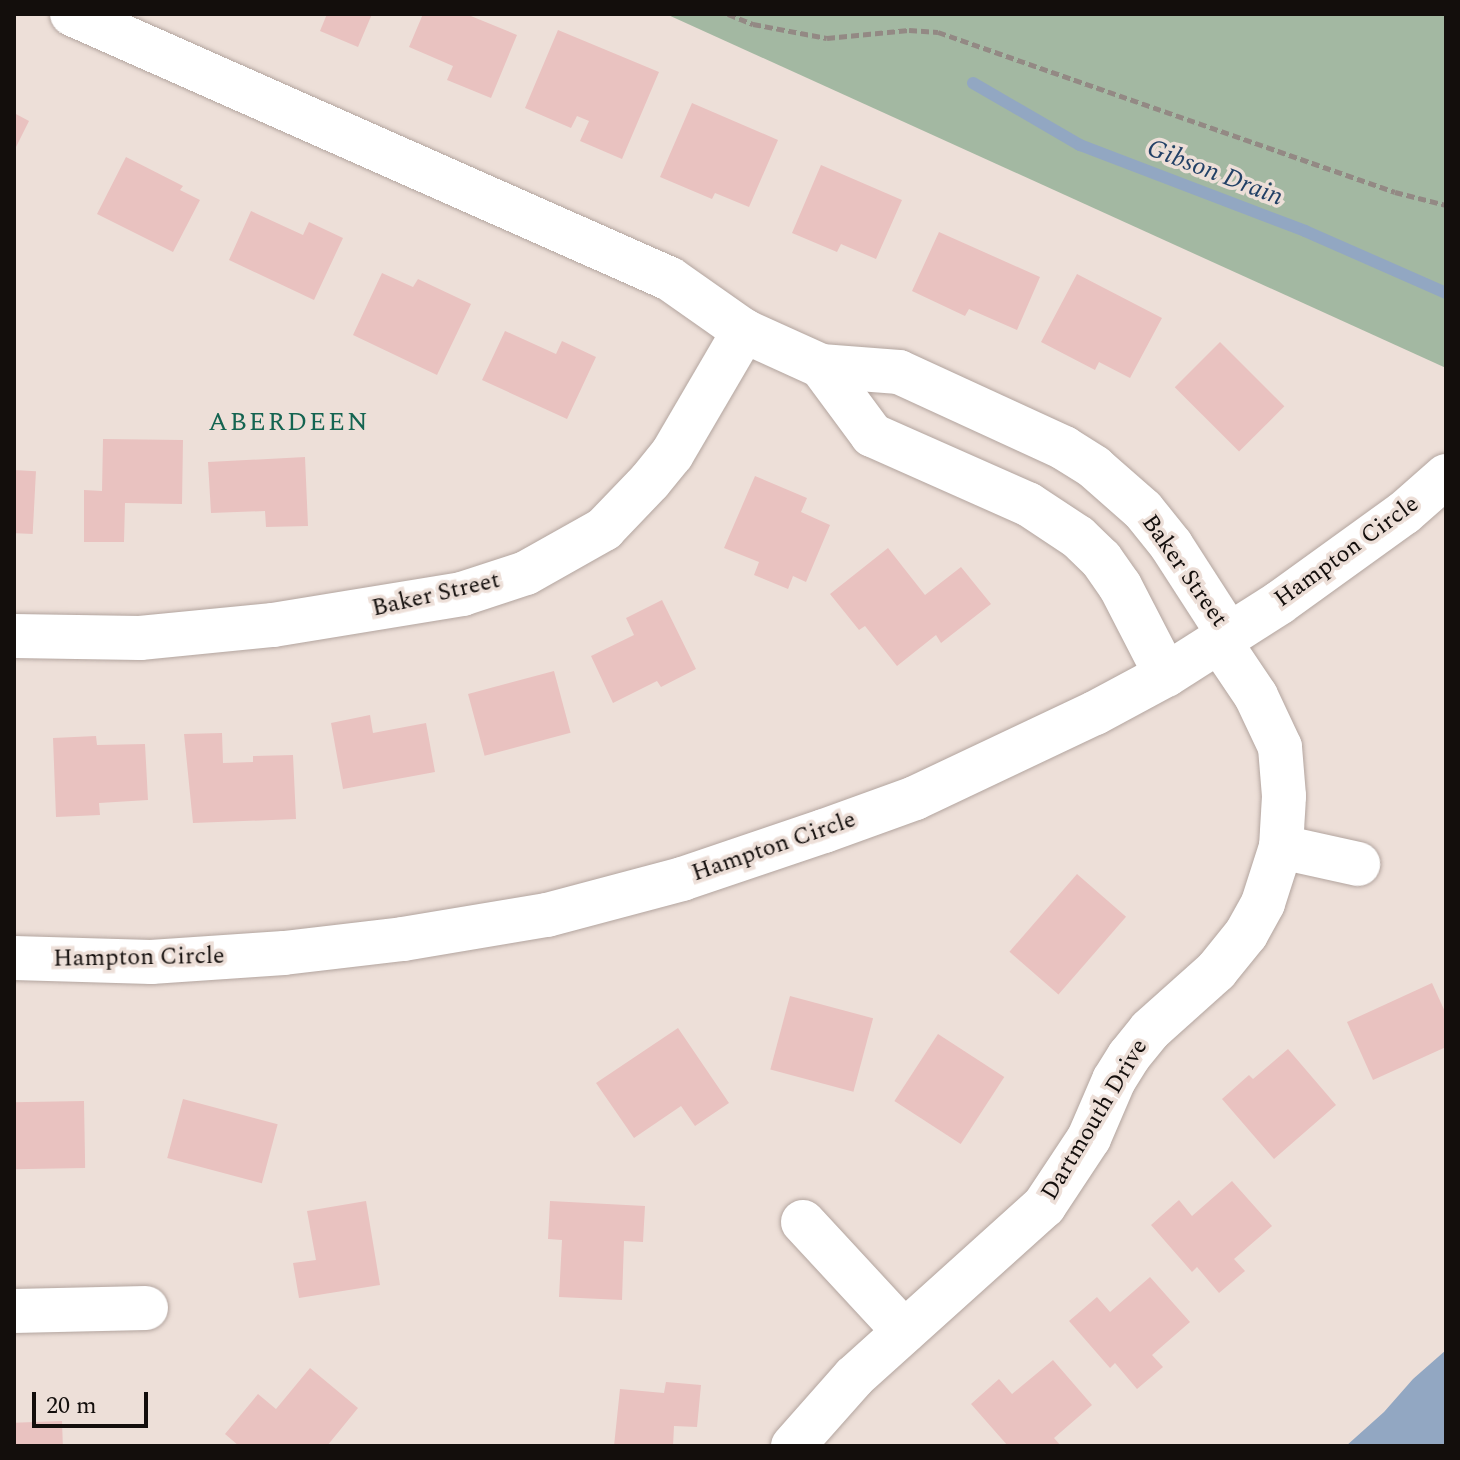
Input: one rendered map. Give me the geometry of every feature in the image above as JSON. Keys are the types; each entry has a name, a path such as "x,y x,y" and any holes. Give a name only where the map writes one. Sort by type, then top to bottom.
{"street":[{"name":"Baker Street","path":"72,14 670,279 744,331 821,366 899,372 1064,448 1094,467 1143,510 1171,545 1224,638"},
{"name":"Baker Street","path":"14,636 140,638 273,625 462,594 526,573 604,529 650,481 672,454 744,331"},
{"name":"Baker Street","path":"821,366 872,435 1028,504 1078,537 1101,559 1120,586 1166,675"},
{"path":"1028,504 1064,448"},
{"name":"Hampton Circle","path":"14,958 151,962 284,953 403,939 547,915 682,879 915,798 1068,726 1166,675 1404,513 1446,476"},
{"name":"Dartmouth Drive","path":"793,1446 854,1377 1044,1206 1089,1138 1114,1080 1129,1056 1150,1030 1216,971 1246,934 1263,903 1281,847 1284,796 1280,747 1224,638"},
{"path":"1281,847 1358,864"},
{"path":"803,1222 904,1331"},
{"path":"14,1311 146,1308"}],"path":[{"path":"728,14 753,24 827,38 909,30 938,32 1395,192 1446,205"}],"green space":[{"path":"666,14 1446,14 1446,368"}],"water":[{"path":"1446,1350 1446,1446 1346,1446 1384,1412 1413,1379"}],"building":[{"path":"327,14 372,14 358,47 320,31"},
{"path":"423,14 466,14 517,35 491,98 447,80 453,66 409,47"},
{"path":"558,30 659,72 622,159 580,141 589,121 577,116 571,128 525,108"},
{"path":"692,103 778,140 749,207 715,193 712,199 660,177"},
{"path":"14,113 29,121 14,151"},
{"path":"126,157 183,186 180,190 200,200 173,252 97,214"},
{"path":"821,165 902,200 876,259 841,244 837,252 792,233"},
{"path":"251,211 303,235 309,222 343,238 314,300 229,260"},
{"path":"939,232 1040,277 1017,330 969,309 965,316 912,291"},
{"path":"382,273 413,287 418,279 471,304 437,375 353,335"},
{"path":"1077,274 1162,318 1130,378 1099,362 1095,370 1041,342"},
{"path":"505,331 556,354 562,341 596,357 567,419 482,380"},
{"path":"1220,342 1284,406 1239,452 1175,387"},
{"path":"103,439 183,440 182,504 125,503 124,542 84,542 84,490 102,491"},
{"path":"305,457 308,526 266,527 265,511 211,513 208,462"},
{"path":"14,470 36,471 33,534 14,533"},
{"path":"755,476 807,498 801,512 830,525 806,582 793,576 788,589 754,575 759,562 724,548"},
{"path":"888,548 925,595 961,567 991,604 941,643 936,635 897,666 865,626 859,630 830,594"},
{"path":"662,600 696,669 661,687 657,681 613,703 591,656 634,635 626,618"},
{"path":"554,671 571,733 485,756 468,694"},
{"path":"370,715 373,733 426,723 435,772 343,789 331,723"},
{"path":"222,733 223,763 253,762 253,756 293,755 296,819 193,823 184,734"},
{"path":"96,736 97,745 145,744 148,800 99,803 100,815 56,817 53,738"},
{"path":"1077,874 1126,917 1058,994 1009,952"},
{"path":"1432,983 1446,1014 1446,1047 1373,1080 1347,1022"},
{"path":"790,996 873,1018 853,1092 770,1069"},
{"path":"678,1028 729,1103 695,1126 681,1106 634,1138 596,1083"},
{"path":"938,1034 1004,1077 961,1144 894,1101"},
{"path":"1288,1049 1336,1105 1274,1159 1222,1099 1249,1075 1253,1079"},
{"path":"183,1099 278,1124 262,1183 167,1158"},
{"path":"84,1101 85,1168 15,1169 14,1102"},
{"path":"1232,1181 1272,1226 1234,1259 1245,1271 1219,1293 1197,1267 1192,1272 1151,1225 1179,1200 1192,1216"},
{"path":"366,1201 380,1285 299,1298 293,1263 316,1260 307,1211"},
{"path":"550,1201 645,1206 643,1242 624,1241 622,1300 559,1297 562,1240 548,1239"},
{"path":"1150,1277 1190,1322 1152,1355 1163,1367 1137,1389 1115,1363 1110,1368 1069,1321 1097,1297 1110,1312"},
{"path":"1053,1360 1092,1405 1054,1438 1061,1446 1008,1446 971,1404 999,1379 1012,1394"},
{"path":"310,1368 358,1408 327,1446 239,1446 225,1434 258,1394 276,1409"},
{"path":"666,1382 701,1385 697,1427 674,1426 673,1446 614,1446 620,1389 664,1393"},
{"path":"62,1421 63,1446 15,1446 14,1423"}],"waterway":[{"name":"Gibson Drain","path":"973,83 1080,145 1305,231 1446,293"}],"district":[{"name":"ABERDEEN","path":"289,423"}]}
